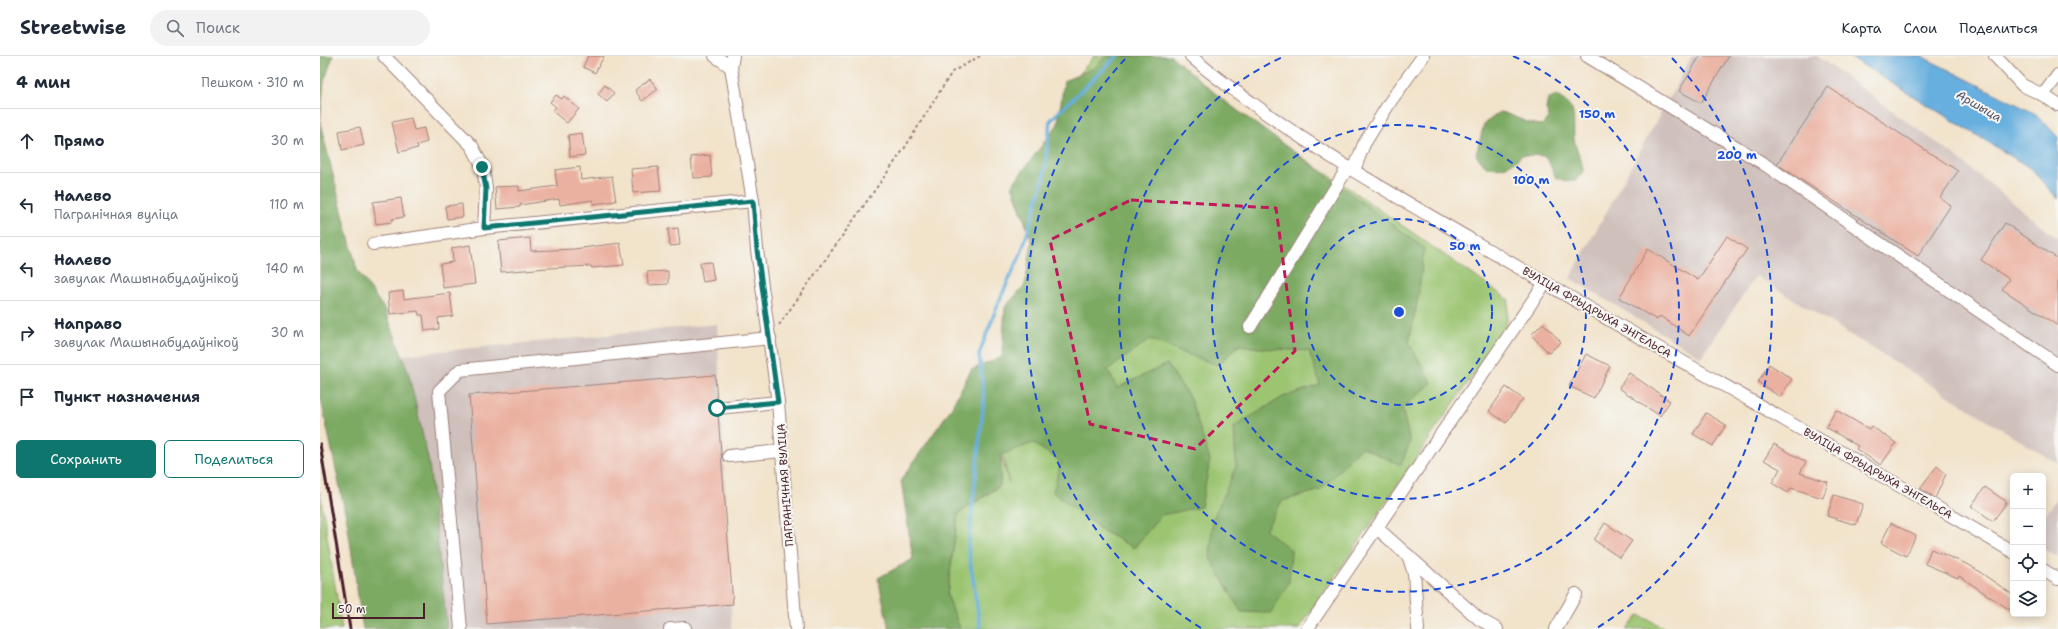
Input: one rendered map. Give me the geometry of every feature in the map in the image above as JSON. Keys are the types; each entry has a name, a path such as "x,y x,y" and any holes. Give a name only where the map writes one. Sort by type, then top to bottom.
{"street":[{"path":"384,56 472,146 482,167 486,189 484,228"},
{"path":"715,56 732,61"},
{"name":"ВУЛІЦА ФРЫДРЫХА ЭНГЕЛЬСА","path":"1191,56 1203,68 1284,127 1351,169 1545,283 1869,467 2010,550"},
{"path":"1250,327 1351,169 1364,144 1390,102 1423,56"},
{"path":"1587,56 1764,164 2058,365"},
{"path":"1995,56 2022,85 2043,95 2058,105"},
{"name":"ПАГРАНІЧНАЯ ВУЛІЦА","path":"732,61 753,201 757,250 778,402 796,629"},
{"path":"2043,95 2058,75"},
{"path":"373,244 484,228 753,201"},
{"path":"1307,629 1545,283"},
{"path":"461,629 439,391 460,370 770,338"},
{"path":"717,408 778,402"},
{"path":"729,456 782,451"},
{"path":"1377,528 1479,619 1497,629"},
{"path":"1407,554 1414,573 1418,629"},
{"path":"2046,572 2058,579"},
{"path":"1556,629 1576,594"},
{"path":"670,629 685,628"}],"path":[{"path":"770,338 904,149 952,72 980,56"}],"highlighted area":[{"path":"1131,200 1276,208 1295,351 1195,449 1090,424 1050,240"}],"shaded area":[{"path":"1692,56 1817,56 1955,156 2058,239 2058,464 1756,276 1701,357 1570,278"},
{"path":"717,324 732,629 441,629 402,355"},
{"path":"2058,497 2058,558 2046,551 2046,515"}],"green space":[{"path":"320,56 333,56 324,82 320,123"},
{"path":"1094,56 1151,56 1354,192 1509,300 1506,327 1299,629 960,629 947,595 958,514 1000,486 1001,455 1009,483 996,421 1074,81"},
{"path":"1106,56 1171,56 1222,99 1424,248 1419,292 1409,343 1432,383 1402,408 1410,442 1401,465 1361,447 1321,490 1282,501 1265,530 1291,550 1289,582 1271,613 1241,612 1210,558 1213,519 1236,467 1234,427 1283,397 1320,385 1309,351 1239,345 1218,365 1180,352 1150,339 1108,370 1117,388 1167,364 1190,398 1210,460 1201,507 1161,515 1134,548 1103,531 1053,492 1061,462 1033,443 1001,455 1000,485 958,514 947,595 960,629 889,629 878,578 913,559 901,480 950,410 971,370 1002,357 1005,307 1025,285 1032,242 1012,185 1058,124 1064,81 1094,68"},
{"path":"1556,95 1567,103 1573,113 1574,139 1582,163 1583,172 1575,181 1567,181 1556,178 1546,156 1522,155 1510,165 1498,168 1486,167 1476,155 1484,124 1500,112 1531,123 1542,125 1549,118 1546,109 1548,99"},
{"path":"320,123 357,270 385,310 408,371 429,463 447,629 363,629 347,521 320,395"},
{"path":"320,492 342,629 320,629"},
{"path":"1639,615 1667,629 1627,629"}],"water":[{"name":"Аршыца","path":"1848,56 1921,56 2036,114 2058,137 2058,199 2030,168"}],"building":[{"path":"588,56 604,56 595,73 583,67"},
{"path":"1700,56 1729,56 1701,103 1679,91"},
{"path":"650,79 658,89 642,101 635,90"},
{"path":"605,85 614,93 607,102 598,94"},
{"path":"1828,87 1958,171 1940,198 1951,205 1918,256 1777,164"},
{"path":"556,95 562,99 564,96 579,109 567,123 552,111 556,107 550,102"},
{"path":"411,118 414,130 424,128 427,142 417,145 418,148 399,152 392,122"},
{"path":"360,127 364,145 342,150 339,131"},
{"path":"582,133 585,155 570,157 568,135"},
{"path":"710,155 712,177 693,178 691,157"},
{"path":"580,167 581,180 612,176 616,201 593,204 593,200 560,205 559,199 520,205 520,207 497,209 495,187 519,186 519,191 557,186 555,170"},
{"path":"658,167 661,191 633,193 631,169"},
{"path":"401,198 404,217 392,219 392,222 376,224 373,202"},
{"path":"462,204 463,217 447,219 445,206"},
{"path":"2005,223 2058,259 2058,326 2002,289 2009,279 1981,260"},
{"path":"678,228 680,245 670,246 668,229"},
{"path":"1727,236 1747,249 1689,336 1660,316 1657,320 1619,298 1648,249 1698,280"},
{"path":"530,238 531,251 574,249 620,243 624,265 592,268 591,266 548,268 501,272 498,241"},
{"path":"470,245 475,284 443,288 440,264 453,262 452,248"},
{"path":"711,262 714,280 703,282 700,263"},
{"path":"668,271 668,284 648,285 647,272"},
{"path":"403,291 404,299 450,293 453,316 438,318 439,329 425,331 423,315 419,315 418,311 390,314 388,293"},
{"path":"1543,323 1561,342 1549,353 1531,335"},
{"path":"1586,354 1610,366 1594,398 1569,386"},
{"path":"1769,364 1792,379 1780,397 1758,382"},
{"path":"1629,373 1670,401 1660,416 1619,388"},
{"path":"715,375 717,400 712,402 710,408 711,413 718,415 733,604 487,624 469,395"},
{"path":"1506,387 1523,399 1506,423 1489,411"},
{"path":"1836,410 1869,429 1871,426 1896,443 1881,465 1856,449 1858,446 1826,427"},
{"path":"1706,413 1726,425 1713,446 1693,434"},
{"path":"1774,444 1806,462 1800,473 1828,482 1823,498 1791,488 1788,493 1772,483 1780,469 1764,460"},
{"path":"1937,466 1946,474 1935,498 1920,488"},
{"path":"1985,487 2007,502 1993,521 1971,506"},
{"path":"1834,495 1863,504 1856,525 1827,516"},
{"path":"1605,523 1632,541 1620,558 1594,540"},
{"path":"1891,523 1916,536 1906,556 1881,543"},
{"path":"1931,549 1971,566 2010,593 2010,610 1959,576 1958,578 1925,564"}],"waterway":[{"path":"979,629 980,625 968,548 984,399 979,354 1000,299 1021,254 1044,178 1050,121 1117,56"}],"railway":[{"path":"320,444 350,629"}],"route":[{"path":"482,167 486,189 484,228 753,201 757,250 778,402 717,408"}]}
